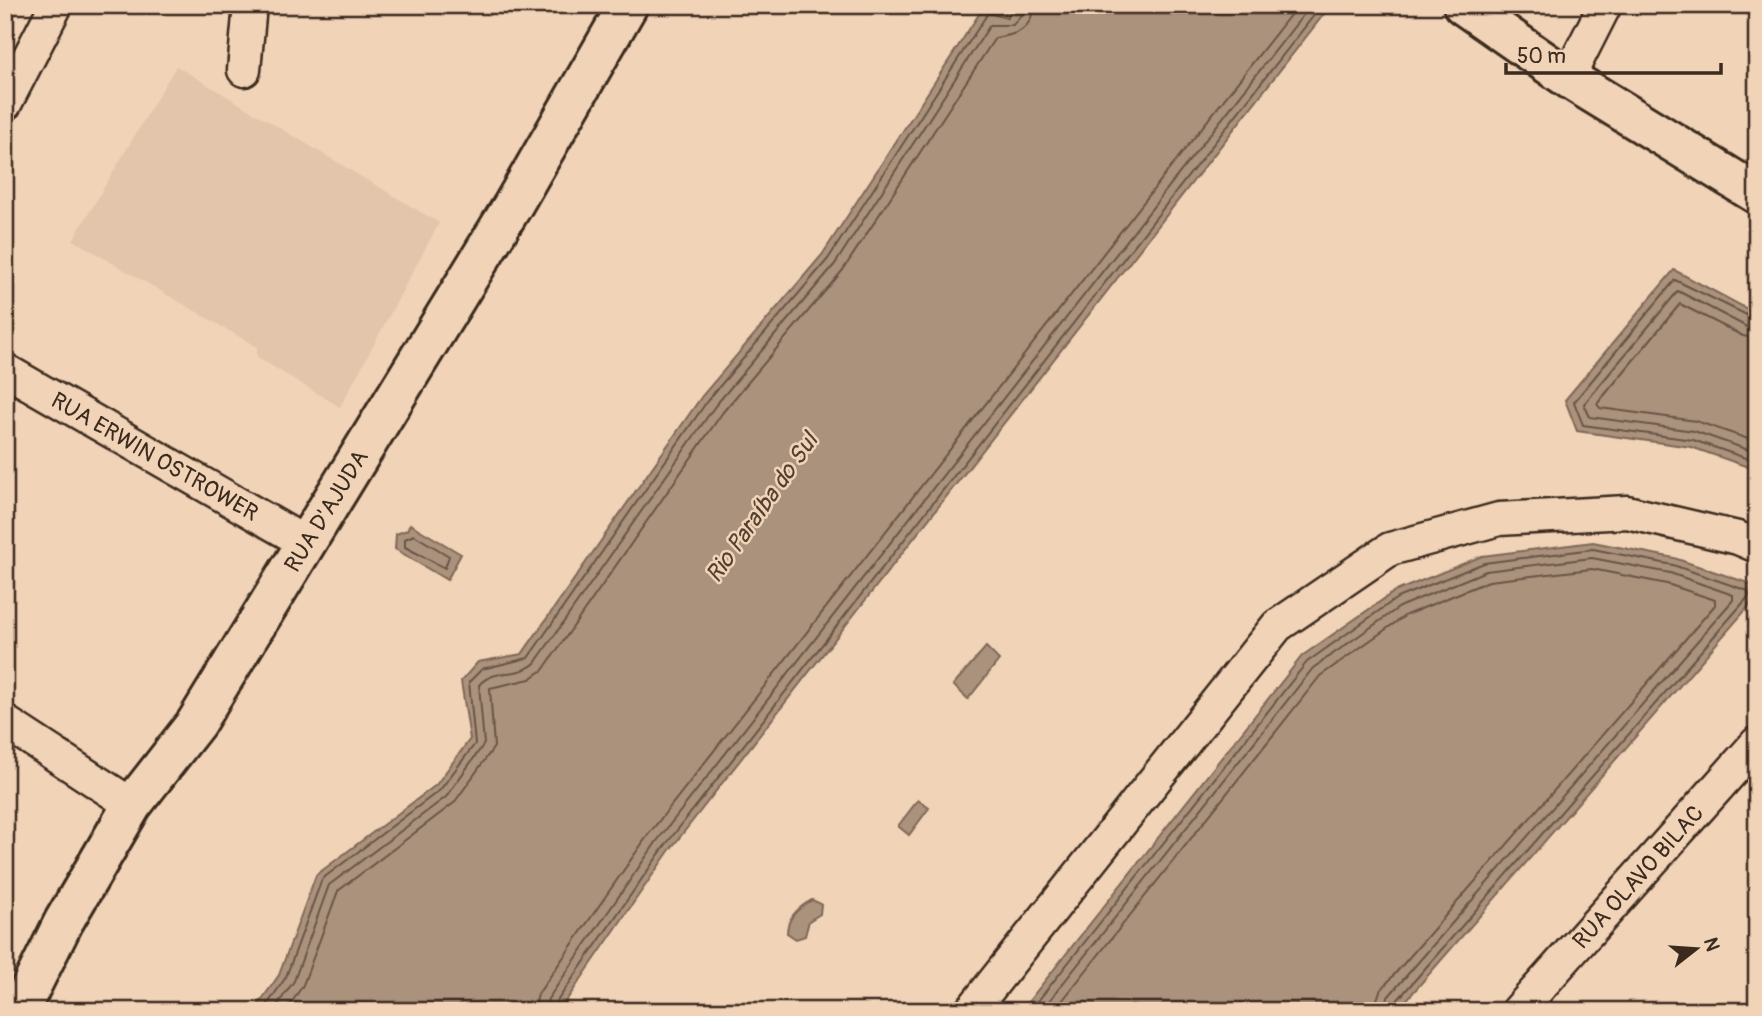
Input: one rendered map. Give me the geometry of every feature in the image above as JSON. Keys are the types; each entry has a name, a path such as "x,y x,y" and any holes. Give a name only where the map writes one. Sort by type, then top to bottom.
{"main road":[{"name":"RUA D'AJUDA","path":"19,1011 64,921 132,805 196,723 304,542 513,205 628,5"},
{"path":"1463,5 1568,78 1757,194"}],"street":[{"path":"5,104 55,5"},
{"path":"244,70 250,5"},
{"path":"1568,78 1605,5"},
{"name":"RUA ERWIN OSTROWER","path":"5,370 304,542"},
{"path":"971,1011 1277,626 1390,549 1499,519 1627,512 1738,538 1757,546"},
{"path":"5,722 132,805"},
{"name":"RUA OLAVO BILAC","path":"1518,1011 1757,743"}],"shaded area":[{"path":"176,66 439,223 340,407 257,357 257,347 73,240"}],"water":[{"name":"Rio Paraíba do Sul","path":"985,5 993,5 1005,12 1009,5 1331,5 669,851 559,1011 254,1011 279,975 316,875 436,785 470,739 461,681 478,662 522,654 702,396 822,255"},
{"path":"1674,270 1757,314 1757,470 1691,447 1577,431 1565,400"},
{"path":"410,524 461,554 447,580 395,549 396,534 407,530"},
{"path":"1593,542 1674,558 1757,586 1757,597 1397,1011 1021,1011 1302,656 1394,592 1482,556"},
{"path":"986,647 999,660 968,699 953,685"},
{"path":"918,800 929,808 909,835 898,826"},
{"path":"812,900 821,904 820,914 809,921 805,936 796,939 787,933 791,917"}]}
